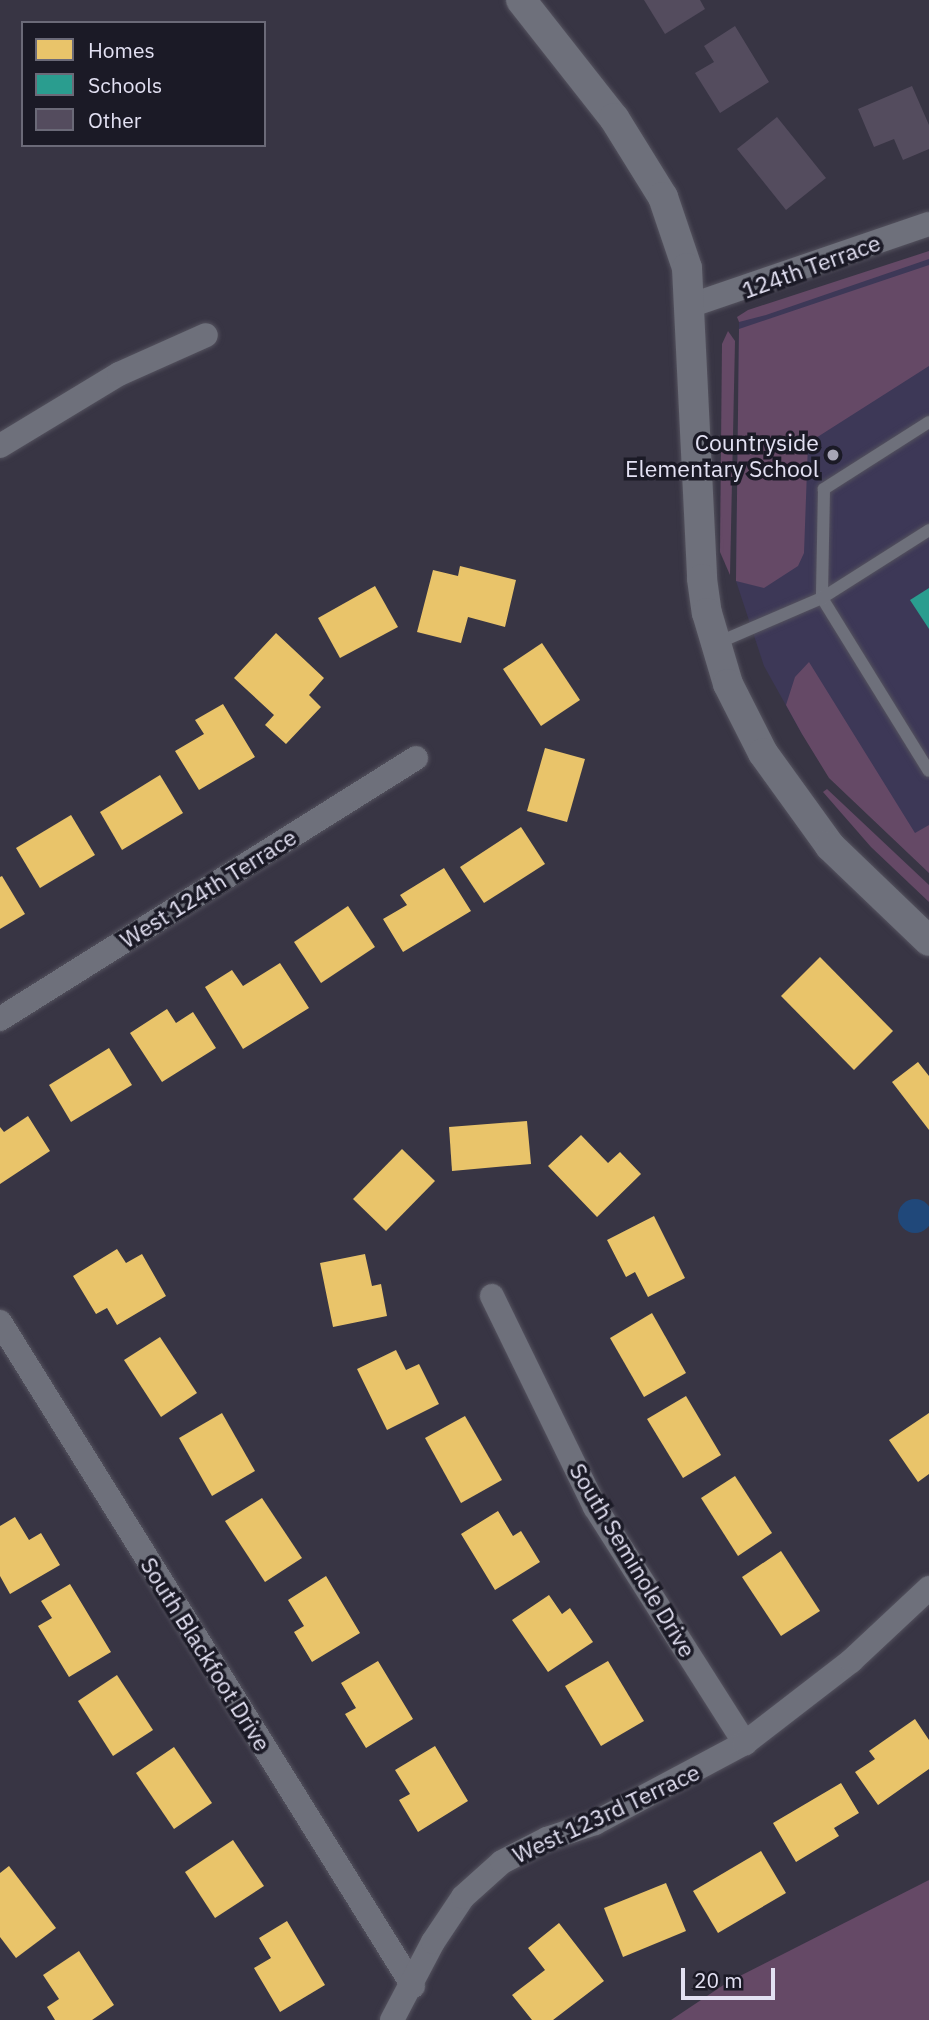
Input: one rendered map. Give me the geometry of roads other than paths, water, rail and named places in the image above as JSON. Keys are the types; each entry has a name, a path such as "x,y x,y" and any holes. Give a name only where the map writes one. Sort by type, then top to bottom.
{"street":[{"path":"521,0 614,118 663,197 687,268 692,305 702,579 715,644 747,722 798,805 830,846 929,941"},
{"name":"124th Terrace","path":"692,305 929,224"},
{"path":"0,446 119,374 206,335"},
{"name":"West 124th Terrace","path":"0,1019 416,758"},
{"name":"South Seminole Drive","path":"492,1296 595,1507 745,1743"},
{"name":"South Blackfoot Drive","path":"0,1322 413,1986"},
{"name":"West 123rd Terrace","path":"392,2020 413,1986 433,1942 463,1897 502,1862 547,1839 595,1823 745,1743 851,1661 929,1588"}],"lane":[{"path":"929,422 824,489 822,598 929,771"},
{"path":"715,644 822,598 929,530"}],"water":[{"path":"915,1199 927,1204 930,1208 930,1224 927,1228 915,1233 903,1228 898,1216 903,1204"}],"place":[{"name":"Countryside Elementary School","path":"833,455"}]}
